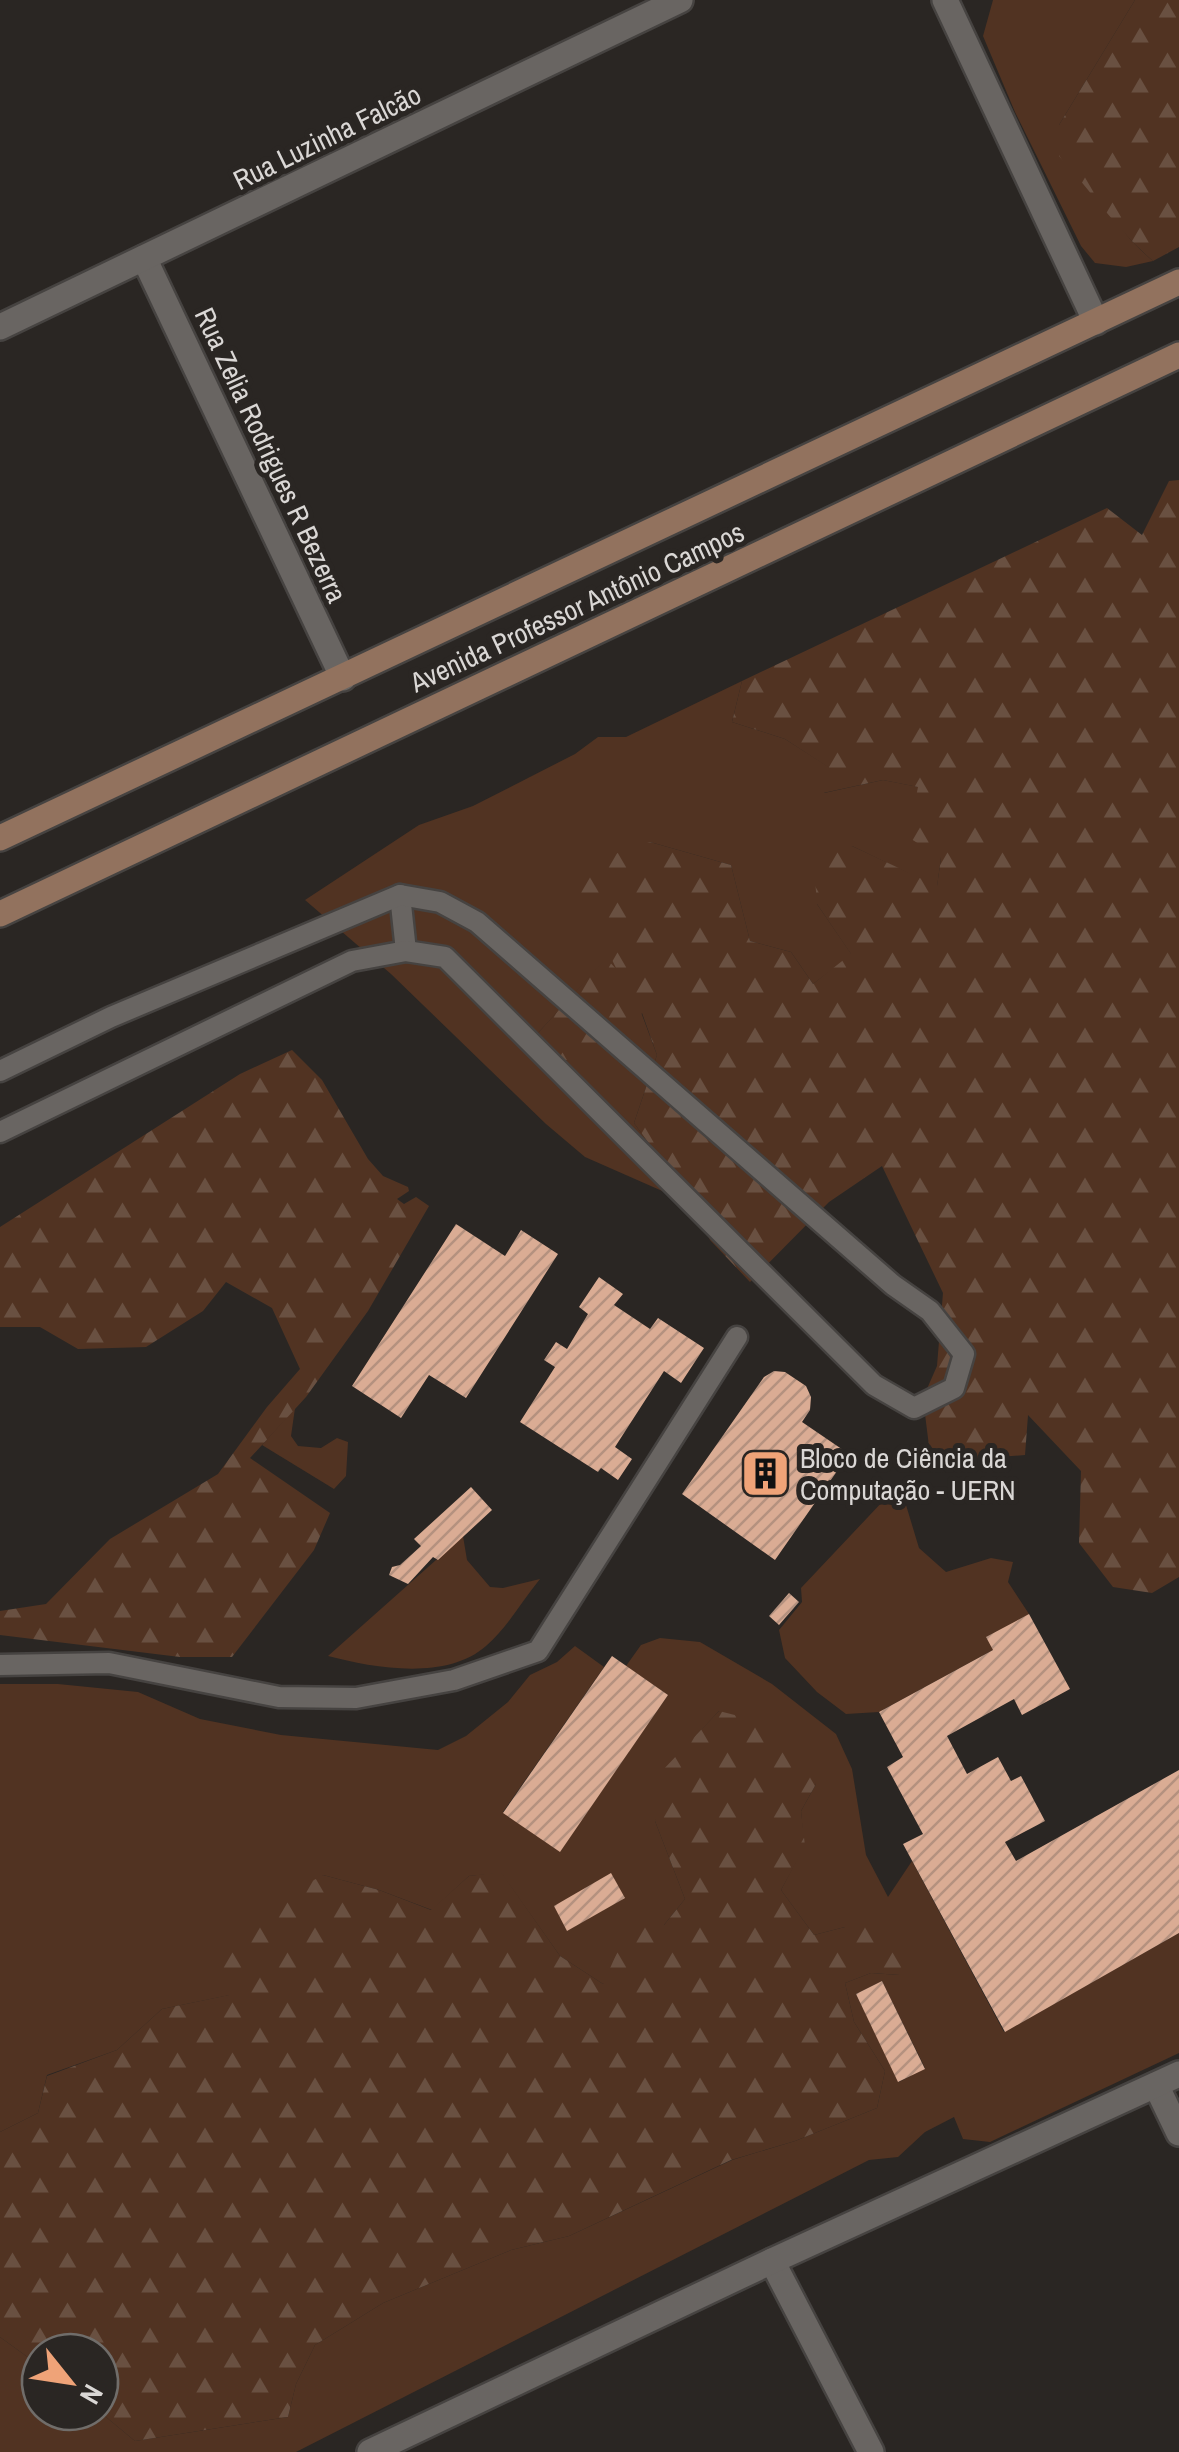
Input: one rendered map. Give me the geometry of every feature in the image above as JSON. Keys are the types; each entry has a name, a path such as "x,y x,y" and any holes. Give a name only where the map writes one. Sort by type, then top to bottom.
{"street":[{"name":"Rua Luzinha Falcão","path":"0,327 680,0"},
{"path":"944,0 1096,322"},
{"name":"Rua Zelia Rodrigues R Bezerra","path":"144,258 343,678"},
{"name":"Avenida Professor Antônio Campos","path":"0,838 1179,282"},
{"name":"Avenida Professor Antônio Campos","path":"0,914 1179,355"},
{"path":"370,2452 772,2261 1168,2080 1179,2133"},
{"path":"772,2261 871,2452"}],"lane":[{"path":"400,895 406,951"},
{"path":"0,1071 111,1017 400,895 440,902 477,922 894,1285 930,1311 964,1354 954,1388 914,1408 874,1384 444,956 406,951 352,961 0,1132"},
{"path":"0,1666 109,1663 278,1696 356,1698 454,1680 538,1651 737,1337"}],"green space":[{"path":"993,0 1135,0 1059,125 1111,215 1153,261 1126,267 1095,263 1081,246 1015,112 983,36"},
{"path":"1135,0 1179,0 1179,247 1153,261 1059,156 1059,125"},
{"path":"1179,480 1179,1577 1152,1593 1113,1587 1079,1543 1081,1471 1028,1415 1025,1455 931,1462 923,1398 937,1366 943,1293 882,1166 829,1202 750,1282 710,1240 694,1205 634,1123 657,1055 642,1013 619,1040 598,1032 593,1060 561,1060 538,1033 606,958 617,970 568,870 650,842 731,865 750,941 791,952 813,984 851,954 817,904 813,854 852,846 937,886 941,858 908,837 918,787 883,780 823,793 831,769 785,739 732,722 742,681 1107,508 1142,535 1169,481"},
{"path":"742,681 732,722 785,739 832,769 824,793 883,780 919,787 941,858 937,887 852,846 817,904 852,955 813,984 791,952 750,941 731,865 650,842 620,976 606,959 538,1033 598,1031 641,1012 657,1055 634,1123 694,1205 585,1157 391,974 305,900 419,825 473,806 575,754 598,737 626,737"},
{"path":"292,1050 322,1080 368,1159 383,1176 408,1187 409,1191 397,1199 404,1204 416,1197 429,1206 368,1311 306,1397 250,1458 330,1513 314,1550 232,1657 180,1657 0,1635 0,1611 46,1604 110,1539 218,1474 300,1369 272,1308 226,1282 203,1311 146,1347 78,1349 40,1327 0,1327 0,1227 240,1074"},
{"path":"295,1408 291,1436 298,1446 321,1448 337,1438 348,1442 346,1476 334,1489 262,1445"},
{"path":"885,1499 906,1505 919,1548 946,1572 991,1558 1013,1562 1008,1582 1029,1614 993,1650 879,1712 846,1714 817,1692 785,1658 779,1630 802,1602 801,1588"},
{"path":"463,1536 467,1560 490,1587 503,1588 540,1579 486,1646 470,1657 431,1668 388,1667 328,1656"},
{"path":"660,1638 700,1642 772,1684 836,1734 852,1769 866,1855 888,1897 912,1861 1004,2032 1179,1933 1179,2053 990,2142 963,2139 954,2117 925,2132 898,2157 869,2160 296,2452 0,2452 0,2337 20,2352 20,2432 120,2432 120,2429 135,2441 288,2417 296,2384 315,2345 383,2303 511,2250 569,2236 732,2160 795,2141 877,2108 885,2071 854,2022 845,1983 871,1973 900,1975 845,1927 814,1935 781,1890 804,1846 801,1811 816,1784 719,1711 694,1738 655,1821 685,1899 603,1984 560,1956 501,1873 469,1876 432,1910 323,1875 230,1995 162,2009 117,2050 47,2075 38,2113 0,2132 0,1684 58,1684 138,1692 200,1719 281,1735 438,1750 466,1736 508,1702 530,1675 557,1662 575,1646 604,1667 503,1812 560,1851 668,1695 626,1666 641,1645","holes":["882,1981 925,2068 899,2082 856,1994"]},
{"path":"719,1711 794,1730 816,1784 801,1811 805,1846 781,1890 814,1935 845,1927 854,1914 889,1922 906,1949 900,1975 871,1973 845,1983 854,2022 885,2071 877,2108 795,2141 731,2160 569,2236 511,2250 383,2303 315,2345 296,2384 288,2417 135,2441 120,2429 120,2332 20,2332 20,2352 0,2337 0,2132 38,2113 47,2076 117,2050 162,2009 229,1995 215,1960 256,1912 323,1875 431,1910 469,1876 501,1872 560,1956 603,1984 628,1928 664,1925 685,1899 655,1821 661,1772"}],"building":[{"path":"456,1224 505,1256 521,1230 558,1254 466,1398 429,1375 401,1418 352,1386"},
{"path":"599,1277 623,1294 614,1305 650,1329 658,1318 704,1348 681,1383 664,1371 615,1447 632,1459 618,1480 601,1468 598,1472 520,1422 555,1367 544,1360 556,1342 567,1349 588,1314 579,1307"},
{"name":"Bloco de Ciência da Computação - UERN","path":"774,1371 785,1372 806,1386 811,1397 810,1410 802,1422 849,1454 775,1560 682,1494 764,1377"},
{"path":"471,1487 492,1510 438,1560 433,1557 408,1584 389,1575 392,1567 400,1565 421,1546 414,1539"},
{"path":"789,1593 799,1602 779,1625 769,1616"},
{"path":"1029,1614 1070,1689 1022,1715 1014,1699 947,1736 967,1774 998,1757 1011,1781 1021,1776 1045,1821 1005,1842 1016,1861 1179,1770 1179,1933 1005,2032 903,1844 923,1834 887,1767 903,1757 879,1712 993,1650 986,1637"},
{"path":"612,1656 668,1695 560,1852 503,1813"},
{"path":"611,1873 625,1898 567,1931 554,1906"},
{"path":"882,1981 925,2069 898,2082 856,1994"}],"place":[{"name":"Bloco de Ciência da Computação - UERN","path":"765,1474"}]}
